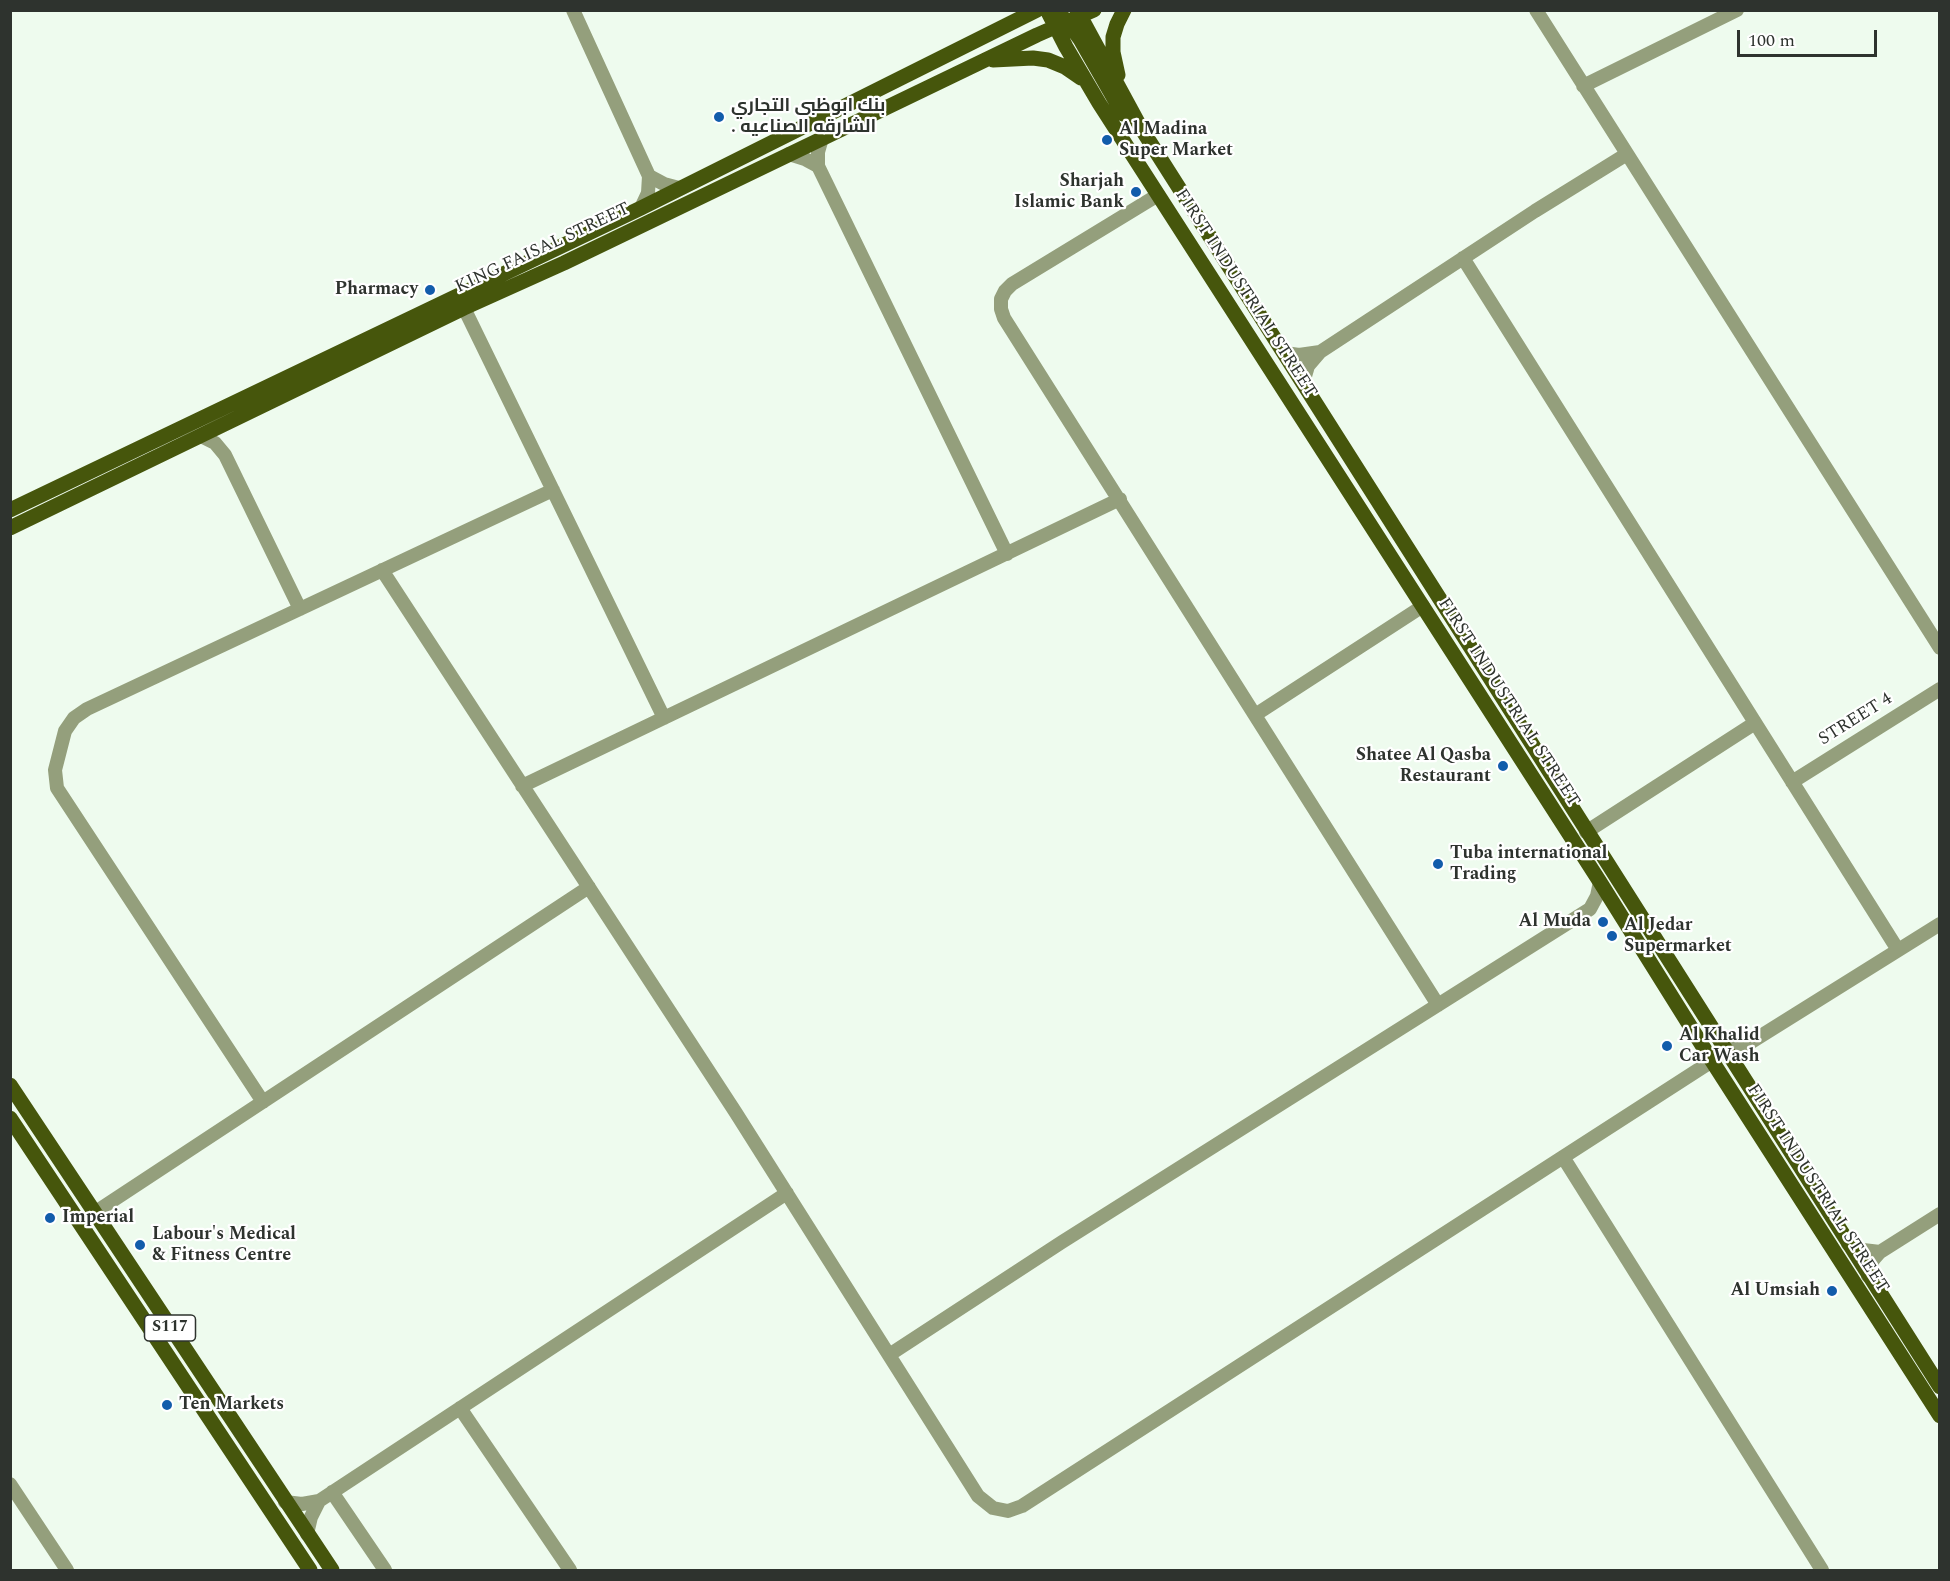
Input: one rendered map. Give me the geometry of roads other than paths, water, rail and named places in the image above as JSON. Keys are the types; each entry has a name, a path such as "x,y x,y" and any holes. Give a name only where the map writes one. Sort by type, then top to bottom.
{"main road":[{"path":"988,34 1006,10"},
{"name":"KING FAISAL STREET","path":"10,510 641,208 1037,10"},
{"name":"FIRST INDUSTRIAL STREET","path":"1047,10 1073,16 1121,89 1141,128 1940,1387"},
{"path":"1053,10 1073,16 1080,39 1124,116 1131,124 1141,128"},
{"path":"1121,89 1113,45 1115,30 1124,10"},
{"name":"KING FAISAL STREET","path":"10,528 1073,16"},
{"name":"FIRST INDUSTRIAL STREET","path":"1073,16 1086,82 1940,1416"},
{"path":"984,60 1034,58 1048,60 1065,67 1086,82"},
{"name":"S117","path":"10,1085 332,1570"},
{"name":"S117","path":"10,1118 310,1570"}],"street":[{"path":"573,10 649,176 648,193 641,208"},
{"path":"1536,10 1940,648"},
{"path":"1584,86 1737,10"},
{"path":"822,138 818,152 818,166 1007,554"},
{"path":"789,154 818,166"},
{"path":"1303,383 1308,366 1320,352 1462,258 1627,154"},
{"path":"649,176 664,184 679,188"},
{"path":"1158,195 1012,284 1001,299 1004,318 1438,1005"},
{"path":"1462,258 1898,950"},
{"path":"464,308 664,718"},
{"path":"1285,353 1299,355 1320,352"},
{"path":"225,455 224,438 229,422"},
{"path":"201,436 215,443 225,455 300,609"},
{"path":"263,1102 61,794 56,783 55,770 65,731 80,713 553,490"},
{"path":"522,786 1120,500"},
{"path":"382,570 787,1193 978,1496 993,1508 1015,1509 1712,1061"},
{"path":"1255,715 1423,606"},
{"name":"STREET 4","path":"1792,782 1940,689"},
{"path":"1586,832 1755,723"},
{"path":"1590,909 1597,896 1600,882"},
{"path":"94,1213 589,887"},
{"path":"889,1355 1081,1230 1590,909 1618,910"},
{"path":"1719,1042 1748,1044 1940,924"},
{"path":"1738,1072 1748,1044"},
{"path":"1563,1157 1822,1570"},
{"path":"285,1502 302,1504 319,1501 787,1193"},
{"path":"1868,1276 1870,1265 1880,1252 1940,1214"},
{"path":"1848,1244 1863,1250 1880,1252"},
{"path":"460,1408 570,1570"},
{"path":"10,1484 67,1570"},
{"path":"332,1492 385,1570"},
{"path":"307,1534 311,1517 319,1501"}],"place":[{"name":"بنك ابوظبي التجاري . الشارقه الصناعيه","path":"719,117"},
{"name":"Al Madina Super Market","path":"1107,140"},
{"name":"Sharjah Islamic Bank","path":"1136,192"},
{"name":"Pharmacy","path":"430,290"},
{"name":"Shatee Al Qasba Restaurant","path":"1503,766"},
{"name":"Tuba international Trading","path":"1438,864"},
{"name":"Al Muda","path":"1603,922"},
{"name":"Al Jedar Supermarket","path":"1612,936"},
{"name":"Al Khalid Car Wash","path":"1667,1046"},
{"name":"Imperial","path":"50,1218"},
{"name":"Labour's Medical & Fitness Centre","path":"140,1245"},
{"name":"Al Umsiah","path":"1832,1291"},
{"name":"Ten Markets","path":"167,1405"}]}
